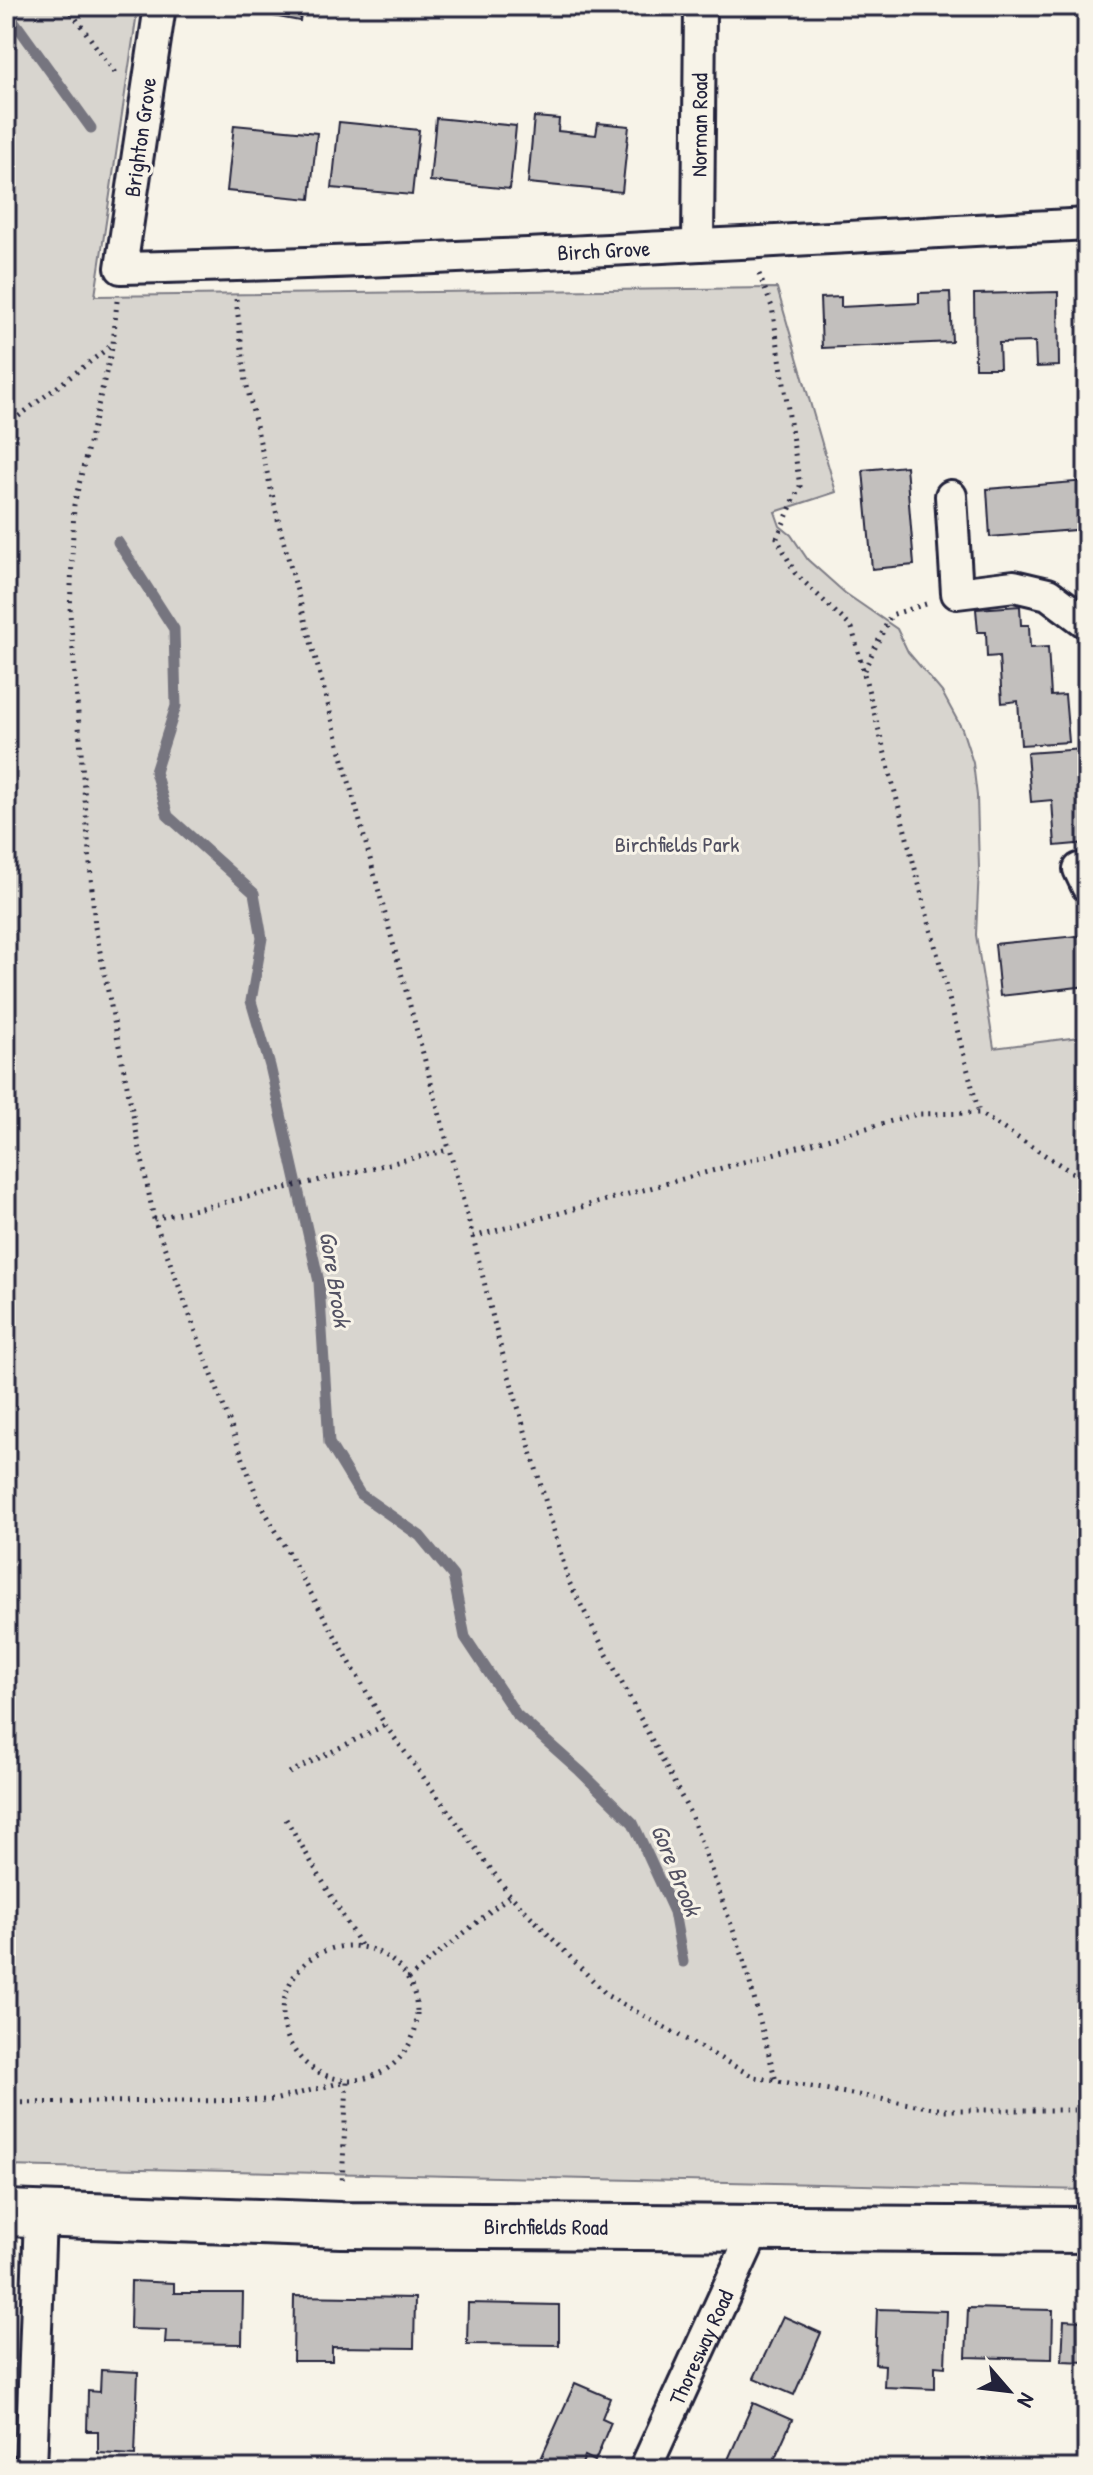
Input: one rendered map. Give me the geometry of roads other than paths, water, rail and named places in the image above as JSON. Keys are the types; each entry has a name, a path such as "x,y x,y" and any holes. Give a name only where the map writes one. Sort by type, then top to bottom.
{"highway":[{"name":"Birchfields Road","path":"23,2214 341,2225 1087,2230"}],"street":[{"name":"Brighton Grove","path":"121,268 160,6"},
{"name":"Norman Road","path":"698,245 700,6"},
{"name":"Birch Grove","path":"121,268 232,266 698,245 1087,224"},
{"path":"951,496 957,593 1014,586 1048,594 1087,623"},
{"path":"23,2214 31,2469"},
{"name":"Thoresway Road","path":"645,2469 756,2227"}],"waterway":[{"name":"Gore Brook","path":"6,10 91,128"},
{"name":"Gore Brook","path":"118,542 174,629 176,706 155,772 168,816 254,893 262,938 251,1001 270,1066 319,1282 329,1443 360,1494 420,1536 453,1576 465,1637 516,1714 633,1823 674,1912 683,1962"}],"park label":[{"name":"Birchfields Park","path":"677,844"}]}
